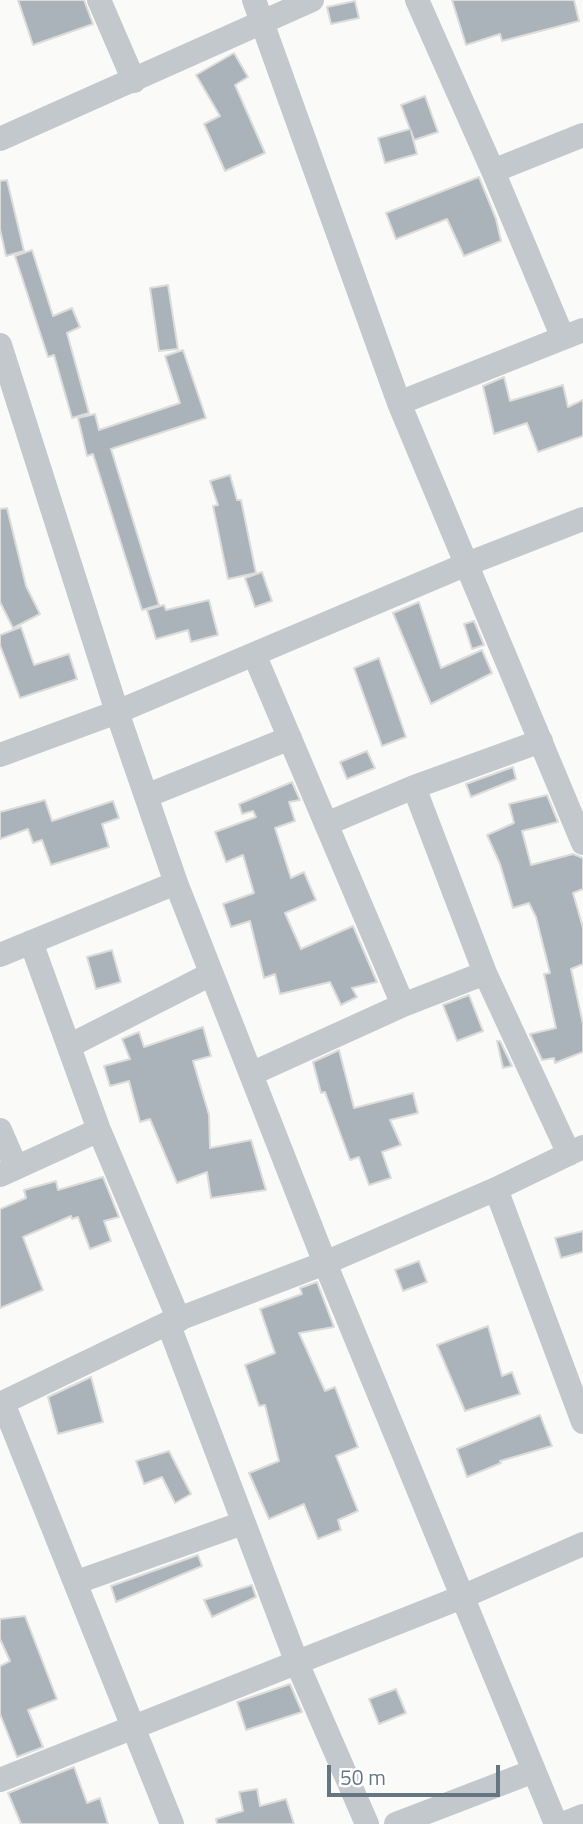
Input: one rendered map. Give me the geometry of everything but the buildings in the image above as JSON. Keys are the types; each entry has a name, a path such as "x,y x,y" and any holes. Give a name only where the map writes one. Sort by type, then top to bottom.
{"street":[{"path":"99,0 134,81"},
{"path":"0,139 134,81 258,10 312,0"},
{"path":"399,403 573,334 493,171 417,0"},
{"path":"258,10 399,403 583,843"},
{"path":"493,171 583,135"},
{"path":"0,345 117,712 176,883 325,1263 556,1824"},
{"path":"0,755 117,712 467,564 583,519"},
{"path":"254,654 403,1005"},
{"path":"146,796 290,738"},
{"path":"326,824 414,787 541,741"},
{"path":"172,1824 77,1582 1,1403 173,1322 325,1263 496,1189 576,1151 485,973 414,787"},
{"path":"0,955 176,883"},
{"path":"31,942 99,1130 173,1322 243,1523 297,1663 367,1824"},
{"path":"251,1074 403,1005 485,973"},
{"path":"69,1046 211,974"},
{"path":"0,1130 8,1171 99,1130"},
{"path":"496,1189 583,1422"},
{"path":"77,1582 243,1523"},
{"path":"0,1780 133,1730 462,1597 583,1544"},
{"path":"396,1824 534,1771"},
{"path":"563,1824 583,1816"}]}
